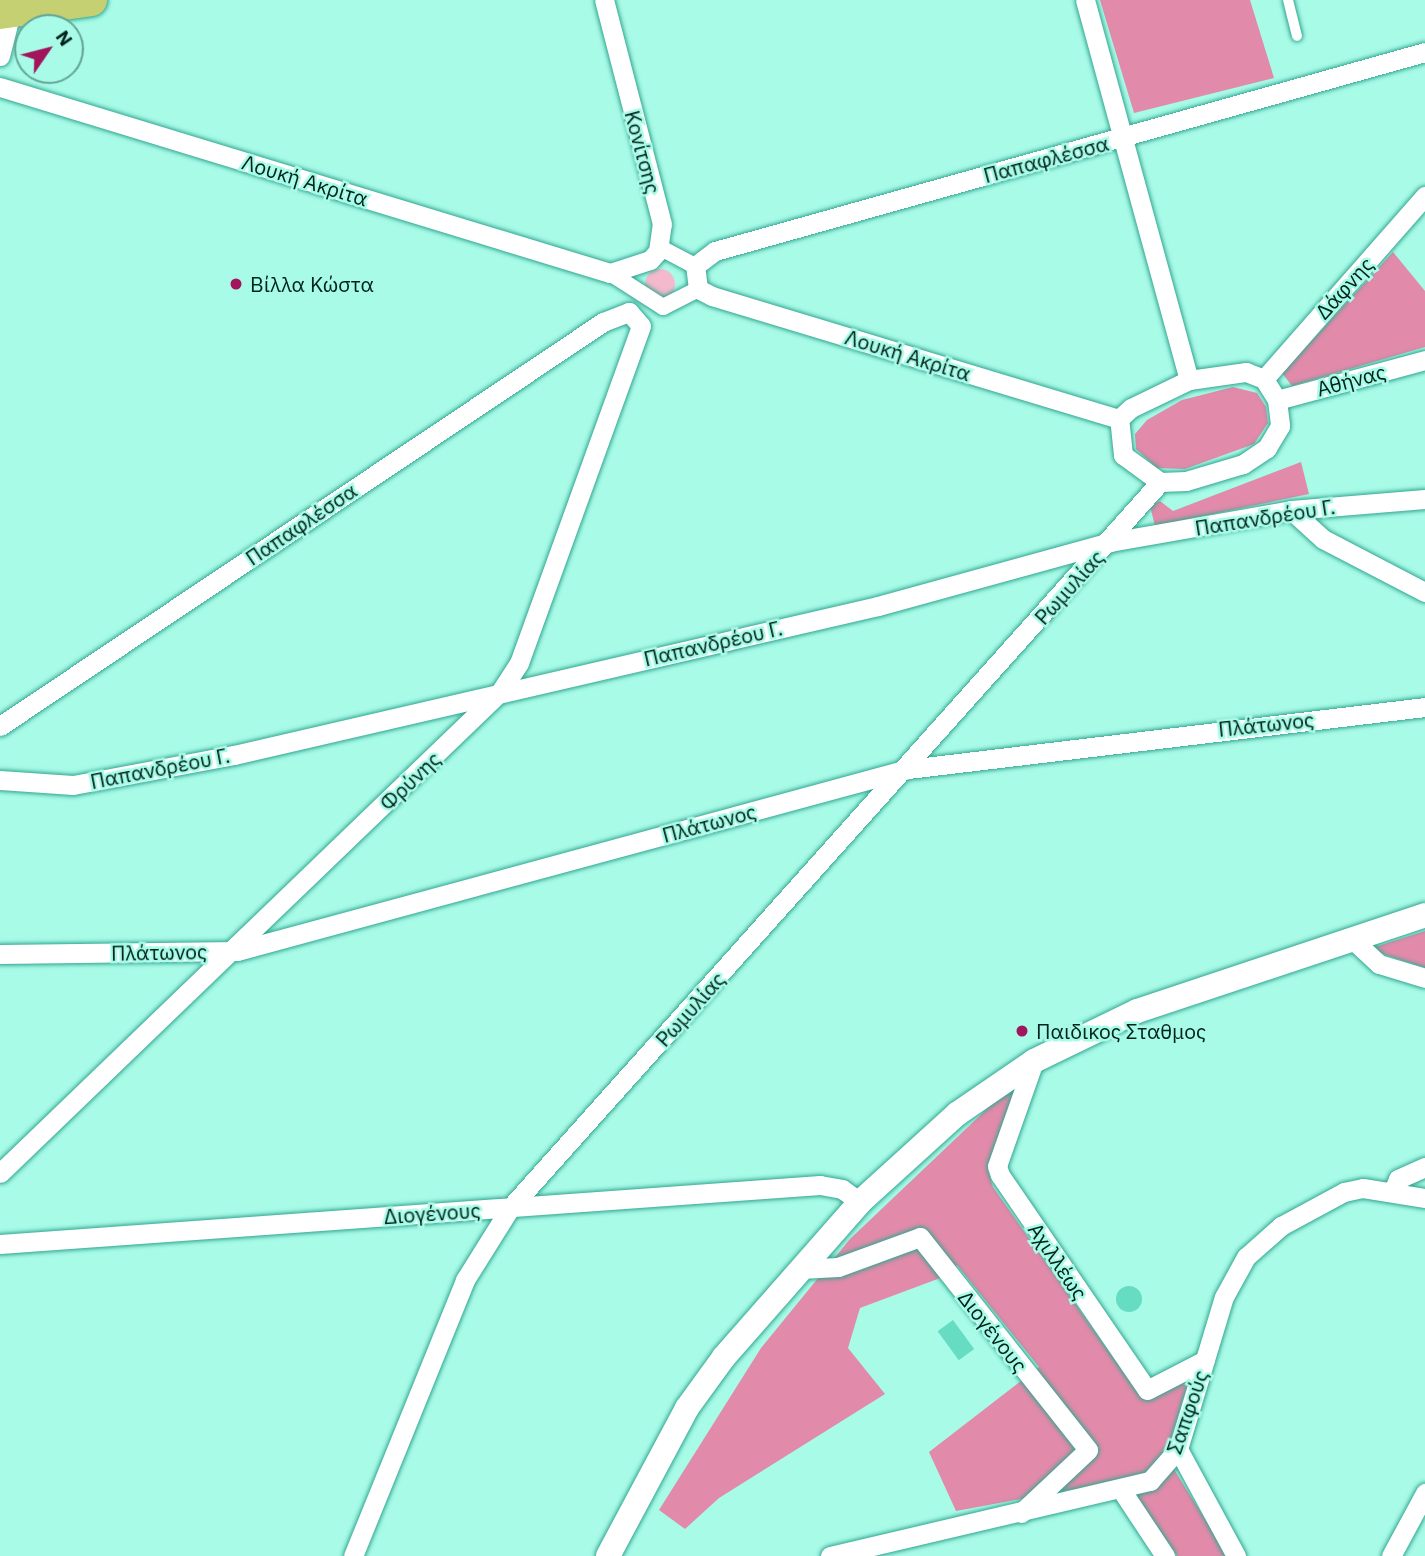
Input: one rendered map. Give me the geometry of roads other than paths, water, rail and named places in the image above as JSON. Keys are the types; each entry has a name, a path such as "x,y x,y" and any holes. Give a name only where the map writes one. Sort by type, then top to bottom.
{"main road":[{"path":"5,12 91,0"}],"street":[{"name":"Κονίτσης","path":"604,0 662,224 659,247"},
{"path":"1085,0 1189,380"},
{"path":"0,56 5,12"},
{"name":"Παπαφλέσσα","path":"695,266 715,251 1425,52"},
{"name":"Λουκή Ακρίτα","path":"0,87 610,273"},
{"name":"Δάφνης","path":"1264,379 1425,196"},
{"path":"659,247 695,266 698,289 663,307 610,273 641,266 659,247"},
{"name":"Λουκή Ακρίτα","path":"698,289 1119,419"},
{"path":"635,317 647,299"},
{"name":"Παπαφλέσσα","path":"0,726 603,322 620,312 635,317"},
{"name":"Φρύνης","path":"0,1173 237,951 502,691 519,663 640,338 635,317"},
{"name":"Αθήνας","path":"1278,400 1425,360"},
{"path":"1246,372 1264,379 1278,400 1280,426 1267,448 1243,464 1160,482 1123,455 1119,419 1189,380 1246,372"},
{"name":"Ρωμυλίας","path":"353,1556 465,1280 510,1208 908,769 1160,482"},
{"name":"Παπανδρέου Γ.","path":"0,780 100,781 878,606 1110,542 1292,510 1425,499"},
{"path":"1292,510 1323,539 1425,592"},
{"name":"Πλάτωνος","path":"0,954 237,951 908,769 1425,707"},
{"path":"608,1556 687,1408 800,1269 860,1202 957,1114 1034,1061 1189,989 1425,915"},
{"path":"1351,938 1379,964 1425,978"},
{"name":"Αχιλλέως","path":"1034,1061 997,1166 1000,1175 1147,1391 1205,1360"},
{"path":"1393,1191 1398,1178 1425,1167"},
{"name":"Διογένους","path":"0,1244 820,1185 842,1189 860,1202"},
{"name":"Σαπφούς","path":"830,1556 1122,1491 1150,1481 1178,1448 1233,1276 1262,1241 1344,1192 1393,1191 1425,1198"},
{"name":"Διογένους","path":"800,1269 838,1267 920,1237 1088,1450 1021,1513"},
{"path":"1178,1448 1236,1556"},
{"path":"1122,1491 1165,1556"},
{"path":"1391,1556 1425,1493"},
{"name":"Ρωμυλίας","path":"362,1533 364,1556"}],"lane":[{"path":"1288,0 1297,36"}],"place":[{"name":"Βίλλα Κώστα","path":"236,284"},
{"name":"Παιδικος Σταθμος","path":"1022,1031"}]}
